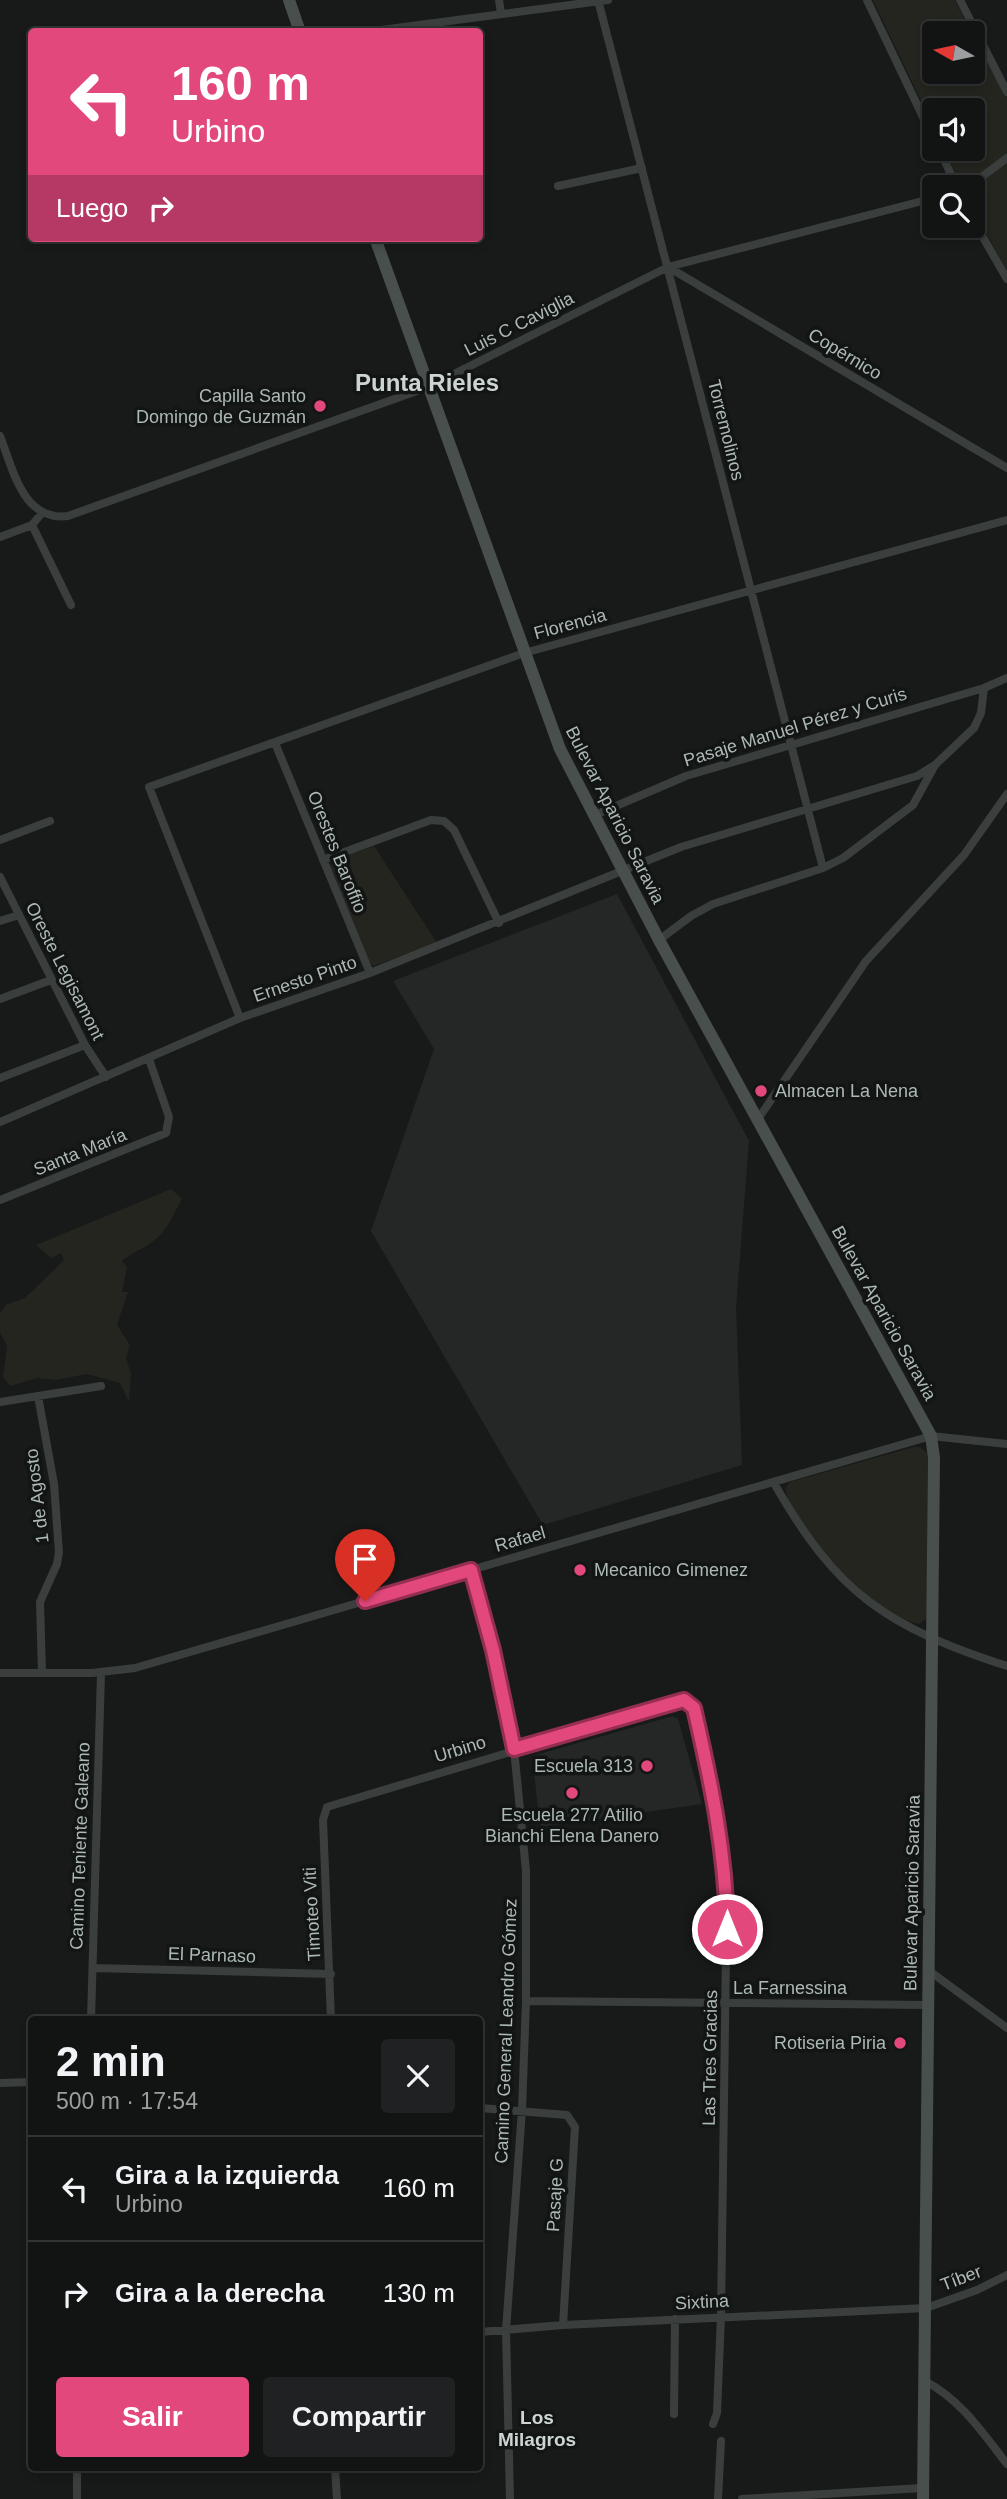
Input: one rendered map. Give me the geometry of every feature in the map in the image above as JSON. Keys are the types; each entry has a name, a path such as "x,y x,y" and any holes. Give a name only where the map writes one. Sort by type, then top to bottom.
{"street":[{"path":"289,0 299,28"},
{"path":"499,0 501,14"},
{"path":"396,28 608,0"},
{"path":"867,0 922,115"},
{"path":"960,0 1007,92"},
{"name":"Torremolinos","path":"598,1 823,868"},
{"path":"984,175 1007,158"},
{"path":"558,186 642,168"},
{"name":"Luis C Caviglia","path":"42,513 68,516 428,387 668,267 922,201"},
{"path":"983,238 1007,279"},
{"name":"Bulevar Aparicio Saravia","path":"376,242 560,750 623,872 931,1436 934,1458 922,2494"},
{"name":"Copérnico","path":"668,267 1007,468"},
{"path":"0,436 27,500 42,513 32,524 0,537"},
{"name":"Florencia","path":"240,1018 149,788 524,653 1007,520"},
{"path":"32,524 71,605"},
{"name":"Pasaje Manuel Pérez y Curis","path":"595,815 685,776 984,688 1007,678"},
{"path":"660,940 691,916 713,904 823,868 843,858 913,805 935,765 974,728 981,713 984,688"},
{"name":"Orestes Baroffio","path":"275,743 370,973"},
{"name":"Ernesto Pinto","path":"0,1122 240,1018 370,973 499,923 681,847 917,776 935,765"},
{"path":"758,1119 866,961 964,855 1007,794"},
{"path":"323,860 430,820 444,821 454,830 499,923"},
{"path":"0,840 50,821"},
{"name":"Oreste Legisamont","path":"0,877 85,1045 106,1077"},
{"path":"0,921 19,915"},
{"path":"0,999 51,980"},
{"path":"0,1078 85,1045"},
{"name":"Santa María","path":"0,1200 161,1137 169,1129 169,1117 149,1059"},
{"path":"0,1402 102,1387"},
{"name":"1 de Agosto","path":"38,1396 54,1484 59,1552 57,1564 40,1602 42,1673"},
{"name":"Rafael","path":"0,1673 101,1673 135,1668 931,1436 1007,1444"},
{"path":"774,1483 816,1550 843,1580 896,1620 932,1638 1007,1666"},
{"name":"Camino General Leandro Gómez","path":"471,1570 493,1650 514,1749 526,1871 526,2001 522,2110 506,2330 510,2499"},
{"name":"Camino Teniente Galeano","path":"91,2016 101,1673"},
{"name":"Urbino","path":"327,1807 684,1700"},
{"name":"Las Tres Gracias","path":"684,1700 694,1708 718,1815 727,1879 721,2316 717,2413 713,2424"},
{"name":"Timoteo Viti","path":"327,1807 323,1820 331,2016"},
{"name":"El Parnaso","path":"93,1968 331,1974"},
{"path":"928,1970 1007,2028"},
{"name":"La Farnessina","path":"526,2001 928,2005"},
{"path":"0,2082 28,2082"},
{"name":"Pasaje G","path":"483,2108 566,2115 575,2127 563,2325"},
{"name":"Tíber","path":"926,2308 977,2290 1007,2275"},
{"name":"Sixtina","path":"483,2332 721,2316 926,2308"},
{"path":"674,2414 675,2319"},
{"path":"925,2381 943,2391 963,2408 1007,2464"},
{"path":"718,2499 721,2441"},
{"path":"77,2499 78,2471"},
{"path":"335,2471 337,2499"},
{"path":"742,2499 922,2494"}],"shaded area":[{"path":"873,0 955,0 965,21 922,21 922,84 985,84 985,58 1007,98 1007,271 985,231 985,175 956,175 950,161 985,161 985,98 922,98 922,103"},
{"path":"374,846 437,943 373,966 368,960 330,865 332,860"},
{"path":"617,894 749,1141 736,1307 742,1465 543,1525 371,1231 434,1049 393,981"},
{"path":"171,1189 182,1199 167,1226 152,1242 122,1261 127,1267 122,1292 128,1292 117,1325 130,1345 126,1358 131,1373 129,1402 120,1383 87,1374 56,1380 37,1378 11,1386 3,1377 7,1346 0,1332 0,1313 6,1305 25,1298 64,1260 61,1253 51,1258 36,1245"},
{"path":"920,1447 928,1454 927,1618 919,1624 901,1618 881,1605 840,1569 804,1527 785,1489 790,1482"},
{"path":"673,1716 678,1719 702,1804 540,1827 533,1762 536,1755"}],"place":[{"name":"Capilla Santo Domingo de Guzmán","path":"320,406"},
{"name":"Almacen La Nena","path":"761,1091"},
{"name":"Mecanico Gimenez","path":"580,1570"},
{"name":"Escuela 313","path":"647,1766"},
{"name":"Escuela 277 Atilio Bianchi Elena Danero","path":"572,1793"},
{"name":"Rotiseria Piria","path":"900,2043"}],"district":[{"name":"Punta Rieles","path":"427,382"},
{"name":"Los Milagros","path":"537,2428"}],"route":[{"path":"365,1601 471,1570 493,1650 514,1749 684,1700 694,1708 716,1802 727,1879 727,1929"}]}
